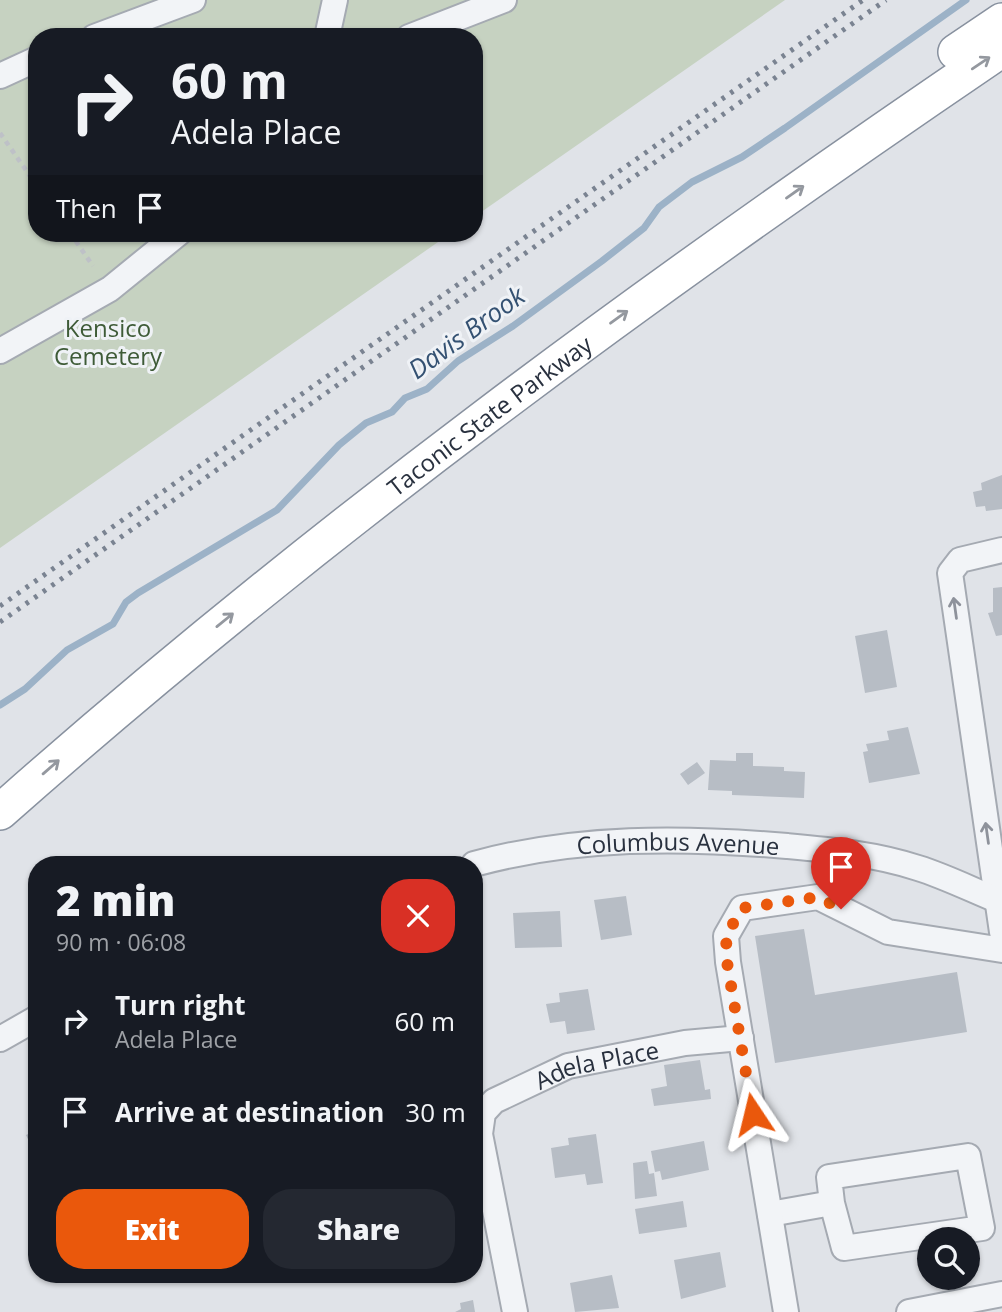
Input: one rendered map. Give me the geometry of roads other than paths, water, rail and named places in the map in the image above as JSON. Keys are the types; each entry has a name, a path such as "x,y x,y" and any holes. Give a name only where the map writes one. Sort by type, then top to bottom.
{"highway":[{"name":"Taconic State Parkway","path":"0,781 184,624 431,428 647,268 1002,21"},
{"name":"Taconic State Parkway","path":"0,812 198,642 465,431 670,280 1002,49"}],"street":[{"path":"118,28 192,0"},
{"path":"329,28 335,0"},
{"path":"432,28 504,0"},
{"path":"0,76 28,63"},
{"path":"0,351 110,289 168,242"},
{"path":"1002,550 960,560 950,573 1000,901 1002,932"},
{"name":"Columbus Avenue","path":"483,862 580,844 661,840 725,842 878,858 953,880 1000,901"},
{"path":"786,1312 727,962 726,936 742,908 818,897 888,932 1002,950"},
{"path":"0,1039 28,1023"},
{"name":"Adela Place","path":"483,1112 494,1101 568,1066 685,1043 741,1038"},
{"name":"Adela Place","path":"483,1149 515,1312"},
{"path":"968,1156 982,1228 844,1248 832,1203 829,1177 968,1156"},
{"path":"770,1214 832,1203"},
{"path":"909,1312 1002,1294"}],"waterway":[{"name":"Davis Brook","path":"0,705 25,689 67,650 113,624 126,602 138,593 277,510 339,445 366,423 392,412 405,398 427,389 458,361 513,326 602,261 644,228 659,207 692,182 742,157 966,0"}],"railway":[{"path":"0,606 863,0"},
{"path":"0,622 886,0"}],"park label":[{"name":"Kensico Cemetery","path":"108,341"}]}
